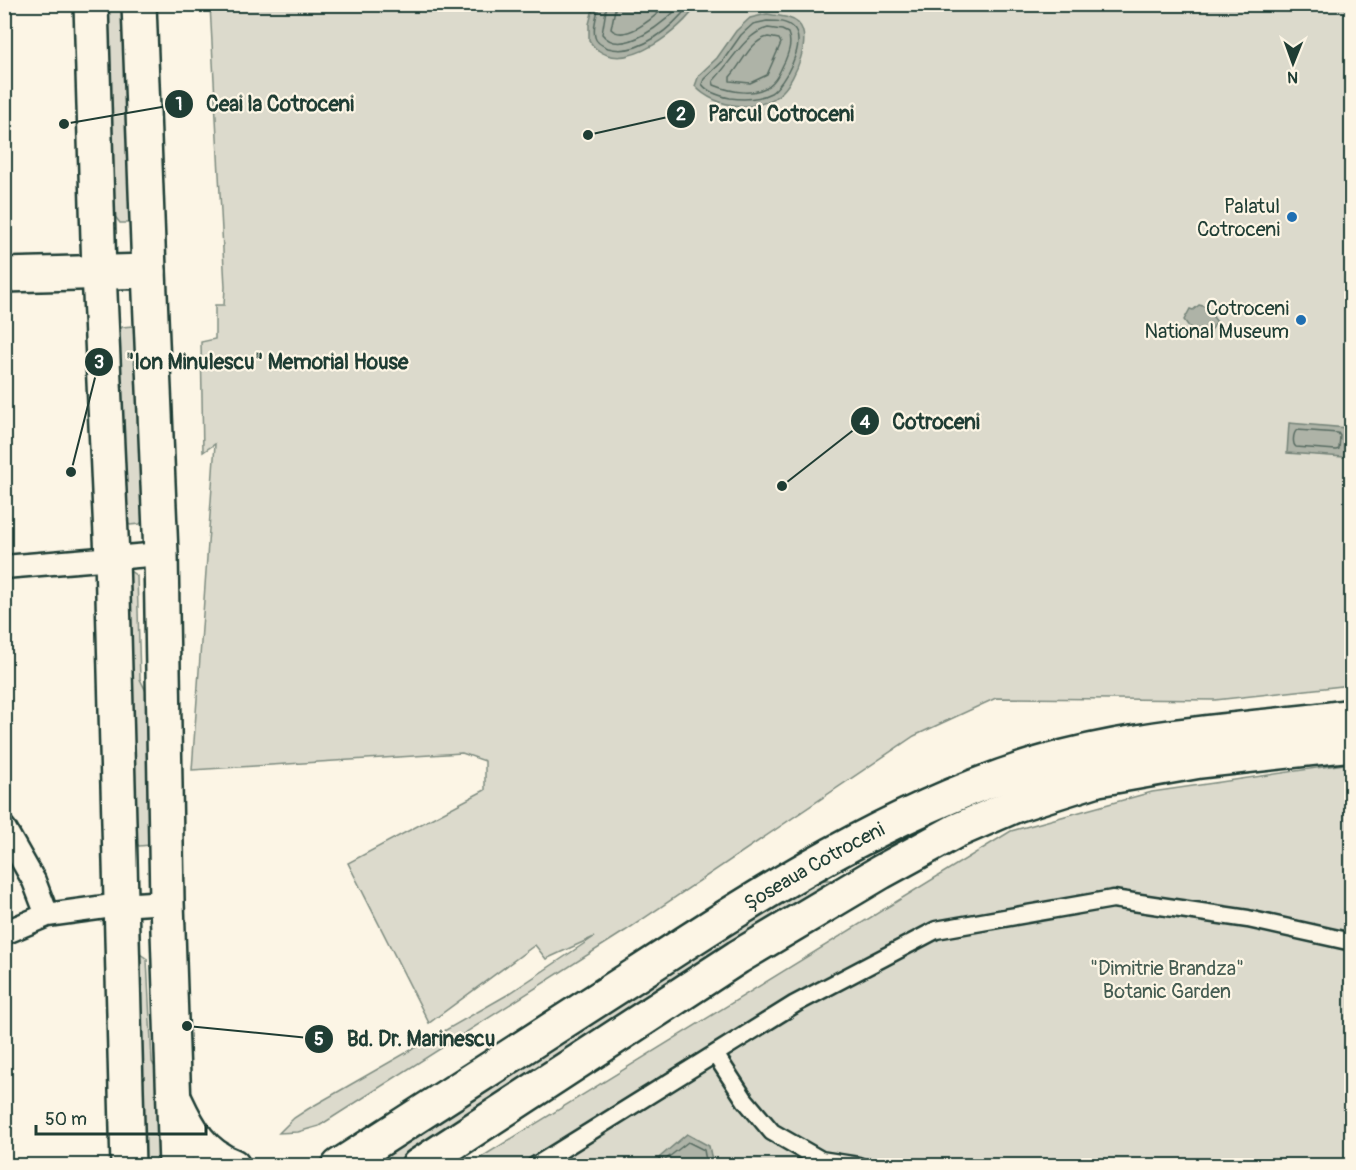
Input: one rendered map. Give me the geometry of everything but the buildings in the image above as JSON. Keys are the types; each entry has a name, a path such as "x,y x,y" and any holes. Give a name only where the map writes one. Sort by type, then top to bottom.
{"main road":[{"path":"91,4 99,272 112,557 128,1166"},
{"path":"139,4 160,554 167,902 176,1166"},
{"path":"4,275 149,271"},
{"name":"Șoseaua Cotroceni","path":"339,1166 750,901 828,856 964,791 1083,752 1138,741 1352,716"},
{"name":"Șoseaua Cotroceni","path":"418,1166 738,957 881,872 956,831 1016,805 1098,779 1200,761 1352,744"},
{"path":"174,1096 189,1130 204,1149 233,1166"}],"street":[{"path":"4,567 160,554"},
{"path":"4,828 34,881 47,915"},
{"path":"540,1164 795,1005 936,930 1113,899 1248,919 1352,942"},
{"path":"4,933 47,915 120,905 167,902"},
{"path":"715,1054 745,1100 772,1132 821,1160 858,1166"}],"green space":[{"path":"105,5 121,5 130,16 138,213 131,223 120,223 113,214"},
{"path":"210,5 1351,5 1351,685 1215,700 996,698 914,736 625,931 319,1126 298,1132 279,1133 294,1118 308,1109 507,995 594,937 546,959 535,945 429,1023 348,863 485,790 485,761 462,753 192,770 215,444 203,452 201,342 215,339 215,305 224,305 225,287"},
{"path":"133,326 140,334 146,517 140,524 130,525 122,518 116,335 122,327"},
{"path":"130,571 137,576 140,679 154,708 151,845 139,846 132,839 124,577"},
{"name":"\"Dimitrie Brandza\" Botanic Garden","path":"1351,763 1351,1165 467,1166 1011,831 1152,792"},
{"path":"822,880 830,880 828,888 632,1008 394,1165 369,1166 608,1008 804,887"},
{"path":"140,954 147,959 152,1062 165,1084 167,1165 141,1165 135,960"}],"water":[{"path":"594,4 697,5 690,15 667,36 653,45 624,56 610,56 597,49 589,40 589,24"},
{"path":"767,14 791,19 798,23 802,30 804,38 801,58 788,85 774,98 751,106 726,104 704,94 695,86 699,75 717,58 736,31 750,18"},
{"path":"1199,305 1211,311 1217,322 1211,332 1200,338 1192,330 1189,331 1190,328 1184,320 1190,309 1193,310"},
{"path":"1289,423 1347,428 1344,457 1287,453"},
{"path":"687,1134 709,1146 713,1165 655,1165 660,1157"}],"place":[{"name":"Ceai la Cotroceni","path":"64,124"},
{"name":"Parcul Cotroceni","path":"588,135"},
{"name":"Palatul Cotroceni","path":"1292,217"},
{"name":"Cotroceni National Museum","path":"1301,320"},
{"name":"\"Ion Minulescu\" Memorial House","path":"71,472"},
{"name":"Cotroceni","path":"782,486"},
{"name":"Bd. Dr. Marinescu","path":"187,1026"}]}
